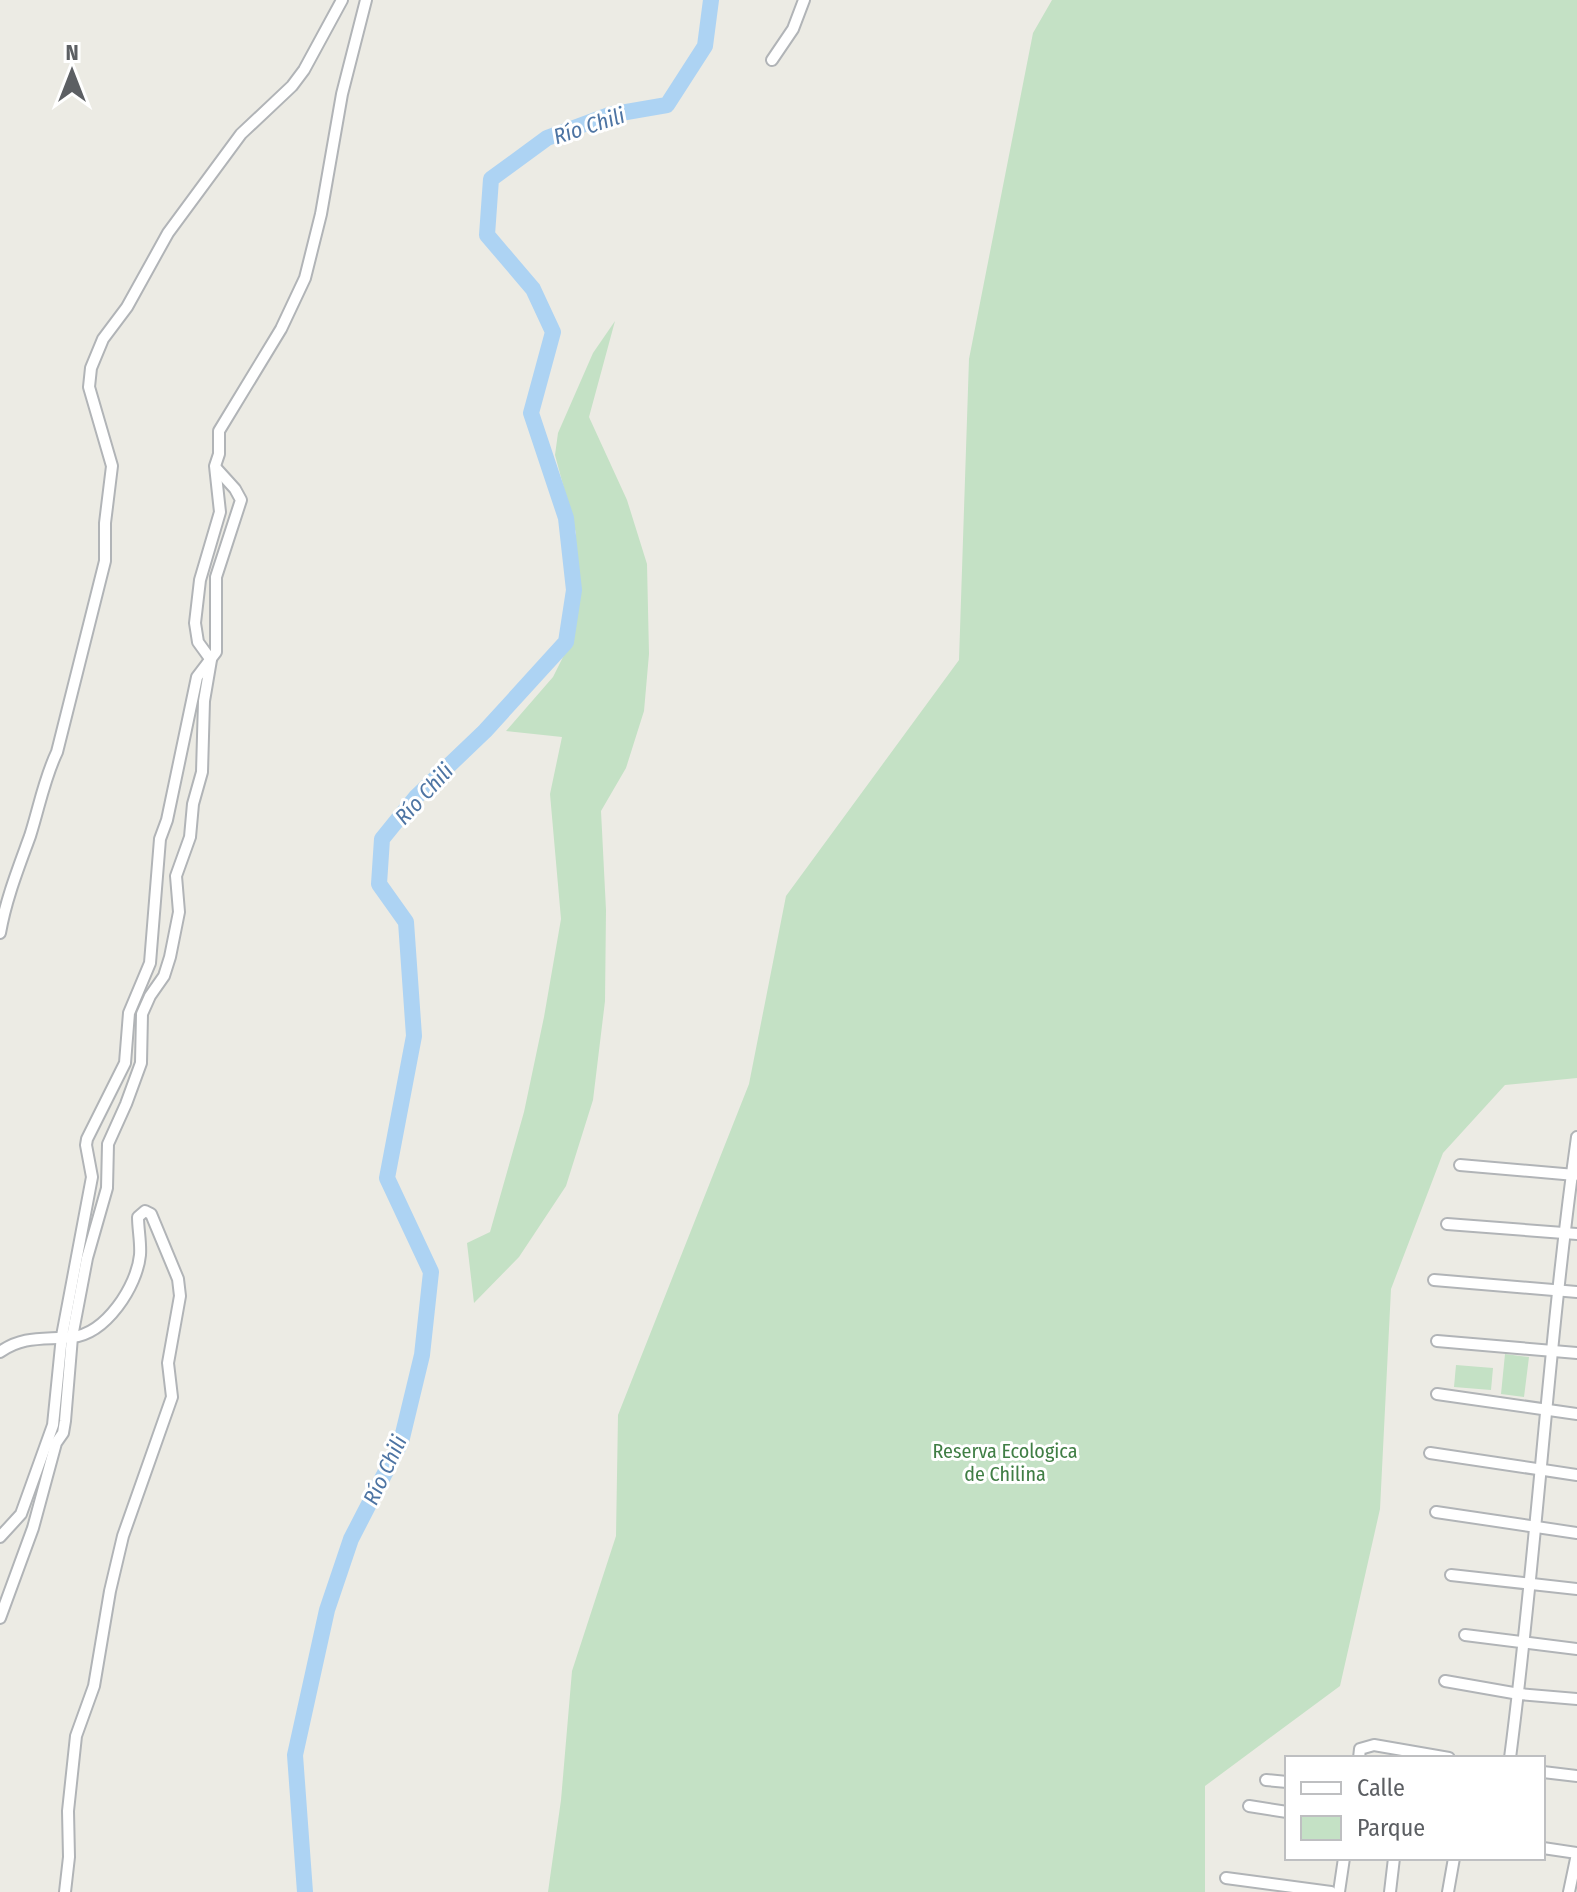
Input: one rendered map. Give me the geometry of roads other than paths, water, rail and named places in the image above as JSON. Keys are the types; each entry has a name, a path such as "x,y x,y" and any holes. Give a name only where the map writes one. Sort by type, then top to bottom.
{"street":[{"path":"0,933 9,891 57,752 105,561 105,523 112,466 110,450 89,387 91,368 103,339 127,307 155,253 189,201 241,134 298,78 342,0"},
{"path":"211,660 198,642 195,623 200,580 220,512 215,466 219,454 218,440 222,424 281,329 305,278 321,214 342,94 366,0"},
{"path":"772,60 793,29 804,0"},
{"path":"0,1618 33,1528 56,1443 63,1433 69,1384 67,1337 107,1188 109,1138 141,1063 142,1014 164,976 179,912 176,876 190,837 193,804 202,772 204,701 211,660 216,652 216,577 241,500 215,466"},
{"path":"0,1537 21,1514 53,1425 92,1177 87,1139 125,1063 129,1013 152,954 160,839 167,820 197,677 211,660"},
{"path":"1510,1756 1525,1644 1563,1233 1574,1175 1577,1137"},
{"path":"1460,1165 1574,1175"},
{"path":"0,1352 16,1342 67,1337 99,1324 128,1291 140,1255 138,1217 142,1212 149,1213 178,1279 180,1296 168,1363 172,1397 123,1536 94,1686 76,1736 68,1811 69,1857 65,1892"},
{"path":"1447,1224 1577,1234"},
{"path":"1434,1280 1577,1292"},
{"path":"1437,1341 1577,1353"},
{"path":"1437,1394 1577,1414"},
{"path":"1430,1453 1577,1475"},
{"path":"1436,1512 1577,1533"},
{"path":"1451,1575 1577,1589"},
{"path":"1465,1635 1577,1649"},
{"path":"1445,1681 1519,1694 1577,1699"},
{"path":"1359,1756 1360,1749 1374,1745 1437,1756"},
{"path":"1545,1772 1577,1776"},
{"path":"1266,1780 1285,1782"},
{"path":"1249,1806 1285,1812"},
{"path":"1545,1848 1577,1854 1569,1892"},
{"path":"1339,1892 1344,1860"},
{"path":"1390,1892 1394,1860"},
{"path":"1448,1892 1454,1860"},
{"path":"1226,1878 1331,1892"}],"waterway":[{"name":"Río Chili","path":"305,1892 295,1755 327,1610 351,1539 401,1442 422,1355 431,1272 387,1178 414,1036 406,922 379,884 382,839 416,797 485,731 566,642 574,590 566,518 531,413 553,332 533,289 487,235 491,179 547,138 609,115 667,105 705,46 711,0"}],"park label":[{"name":"Reserva Ecologica de Chilina","path":"1005,1462"}]}
